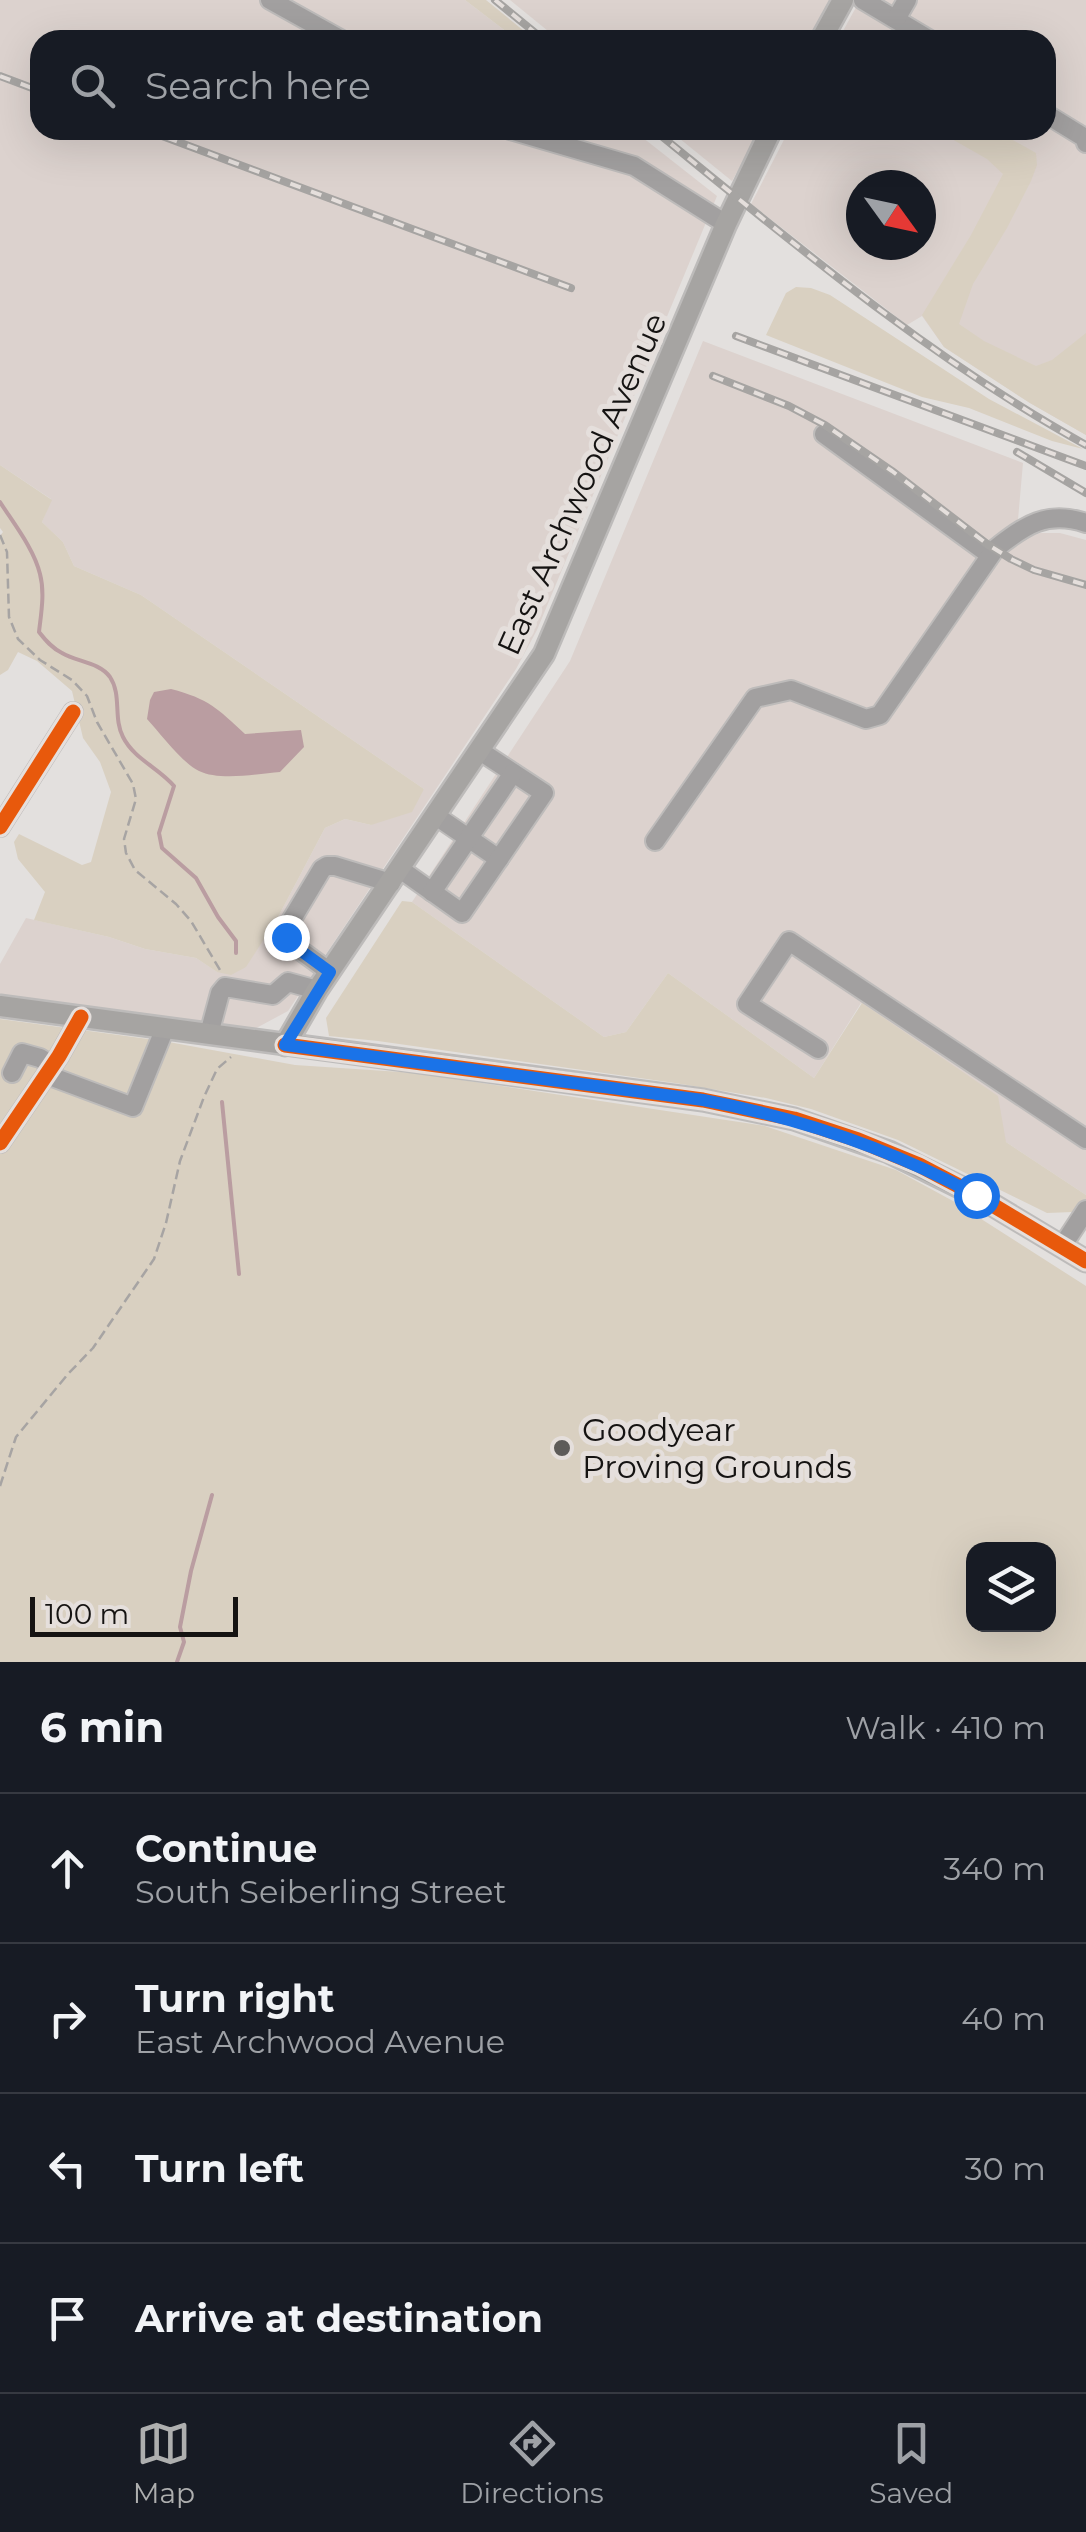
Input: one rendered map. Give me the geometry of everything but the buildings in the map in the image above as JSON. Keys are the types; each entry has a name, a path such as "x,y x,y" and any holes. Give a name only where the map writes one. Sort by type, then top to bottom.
{"main road":[{"path":"827,30 844,0"},
{"name":"East Archwood Avenue","path":"285,1045 330,972 534,673 554,635 726,224 766,140"},
{"path":"0,1006 703,1100 794,1119 919,1165 1079,1253"}],"street":[{"path":"270,0 324,30"},
{"path":"863,0 914,30"},
{"path":"896,19 907,0"},
{"path":"1056,120 1085,138 1086,143"},
{"path":"544,140 634,166 726,224"},
{"path":"824,434 990,555"},
{"path":"655,842 755,698 791,690 866,719 880,715 990,555 1018,530 1040,519 1086,523"},
{"path":"0,827 72,712"},
{"path":"330,972 286,937 286,929 322,869 335,866 395,876 432,892 462,912 544,794 480,751"},
{"path":"432,892 513,773"},
{"path":"436,816 499,860"},
{"path":"818,1049 747,1004 789,940 1086,1139"},
{"path":"209,1034 220,992 225,987 274,995 288,982 318,990"},
{"path":"0,1144 81,1017"},
{"path":"46,1075 133,1107 165,1028"},
{"path":"6,1071 22,1054 40,1058 46,1075"},
{"path":"1079,1253 1086,1210"}],"path":[{"path":"0,535 7,552 9,617 18,639 87,696 97,722 134,784 136,799 124,840 134,870 191,921 221,970"},
{"path":"0,1486 16,1437 93,1348 154,1259 180,1161 204,1097 217,1070 232,1057"}],"shaded area":[{"path":"0,0 465,0 504,30 30,30 30,140 646,140 717,196 537,630 516,669 288,1011 247,1033 0,999 0,964 26,918 196,958 217,972 262,941 325,828 345,819 371,825 424,789 141,595 74,566 63,542 42,522 51,499 0,465"},
{"path":"465,0 486,0 523,30 504,30"},
{"path":"510,0 830,0 814,30 547,30"},
{"path":"860,0 1086,0 1086,435 944,347 922,316 907,325 751,204 784,140 1056,140 1056,30 844,30"},
{"path":"681,140 755,140 732,181"},
{"path":"954,140 1013,140 1036,153 1037,165 1007,228 973,284 959,324 1036,366 1052,360 1086,333 1086,435 944,347 922,315 1003,174 987,159"},
{"path":"796,287 830,295 989,399 1083,449 969,408 922,397 766,335 786,293"},
{"path":"703,341 1023,463 1016,542 1040,533 1060,533 1086,540 1086,1195 1006,1142 861,1003 814,1078 668,973 626,1032 604,1037 412,902 570,661"},
{"path":"0,465 52,500 42,522 63,542 74,566 141,595 424,789 412,812 371,825 345,819 325,828 277,919 246,967 231,975 217,972 196,958 34,920 45,892 18,859 14,842 19,834 82,865 91,862 111,792 100,762 83,738 72,691 37,661 18,652 8,670 0,675"},
{"path":"171,689 212,706 245,734 301,730 304,747 280,772 228,776 199,771 147,719 154,692"},
{"path":"402,901 412,902 604,1037 626,1032 668,973 814,1078 862,1003 998,1096 1006,1142 1086,1195 1086,1199 1073,1212 1047,1213 898,1140 811,1109 766,1098 329,1036 326,1018"},
{"name":"Goodyear Proving Grounds","path":"0,1019 163,1041 295,1065 416,1073 765,1126 896,1170 953,1201 1086,1286 1086,1662 0,1662"}],"waterway":[{"path":"0,502 28,546 40,574 39,632 58,651 100,668 110,677 123,737 174,786 159,833 162,848 196,878 236,941 236,953"},
{"path":"222,1102 239,1274"},
{"path":"177,1662 184,1642 180,1627 191,1571 212,1495"}],"railway":[{"path":"495,0 532,30"},
{"path":"0,76 30,87"},
{"path":"173,140 571,288"},
{"path":"666,140 917,337 1086,445"},
{"path":"736,336 1086,466"},
{"path":"713,376 825,425 1011,559 1086,585"},
{"path":"1017,452 1086,493"}],"cycle path":[{"path":"0,827 73,712"},
{"path":"0,1143 81,1017"},
{"path":"285,1045 703,1100 794,1119 919,1165 1086,1261"}],"place":[{"name":"Goodyear Proving Grounds","path":"562,1448"}],"route":[{"path":"286,937 330,972 285,1045 749,1108 858,1140 919,1165 976,1195"}]}
